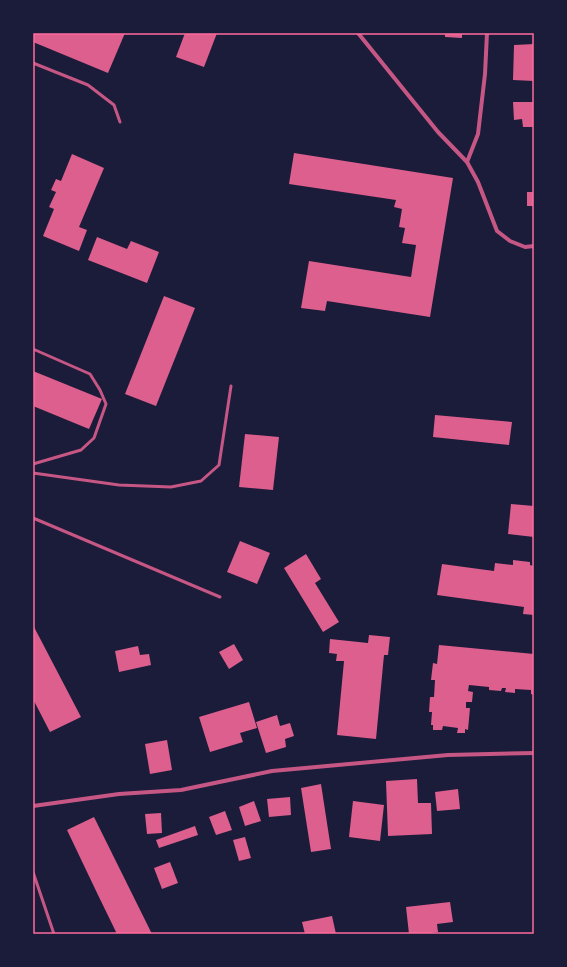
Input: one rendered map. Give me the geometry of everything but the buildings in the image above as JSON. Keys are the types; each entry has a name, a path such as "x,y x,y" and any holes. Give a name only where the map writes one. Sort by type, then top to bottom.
{"street":[{"path":"358,33 438,132 467,162 478,182 497,231 510,241 525,247 534,246"},
{"path":"467,162 478,134 485,74 486,33"},
{"path":"33,806 119,794 181,790 287,769 448,755 534,753"}],"lane":[{"path":"33,63 88,85 114,105 120,122"},
{"path":"33,349 90,374 100,390 106,404 94,438 81,450 33,464"},
{"path":"33,473 119,485 171,486 201,481 219,465 231,386"},
{"path":"33,518 220,597"},
{"path":"33,872 54,934"}]}
